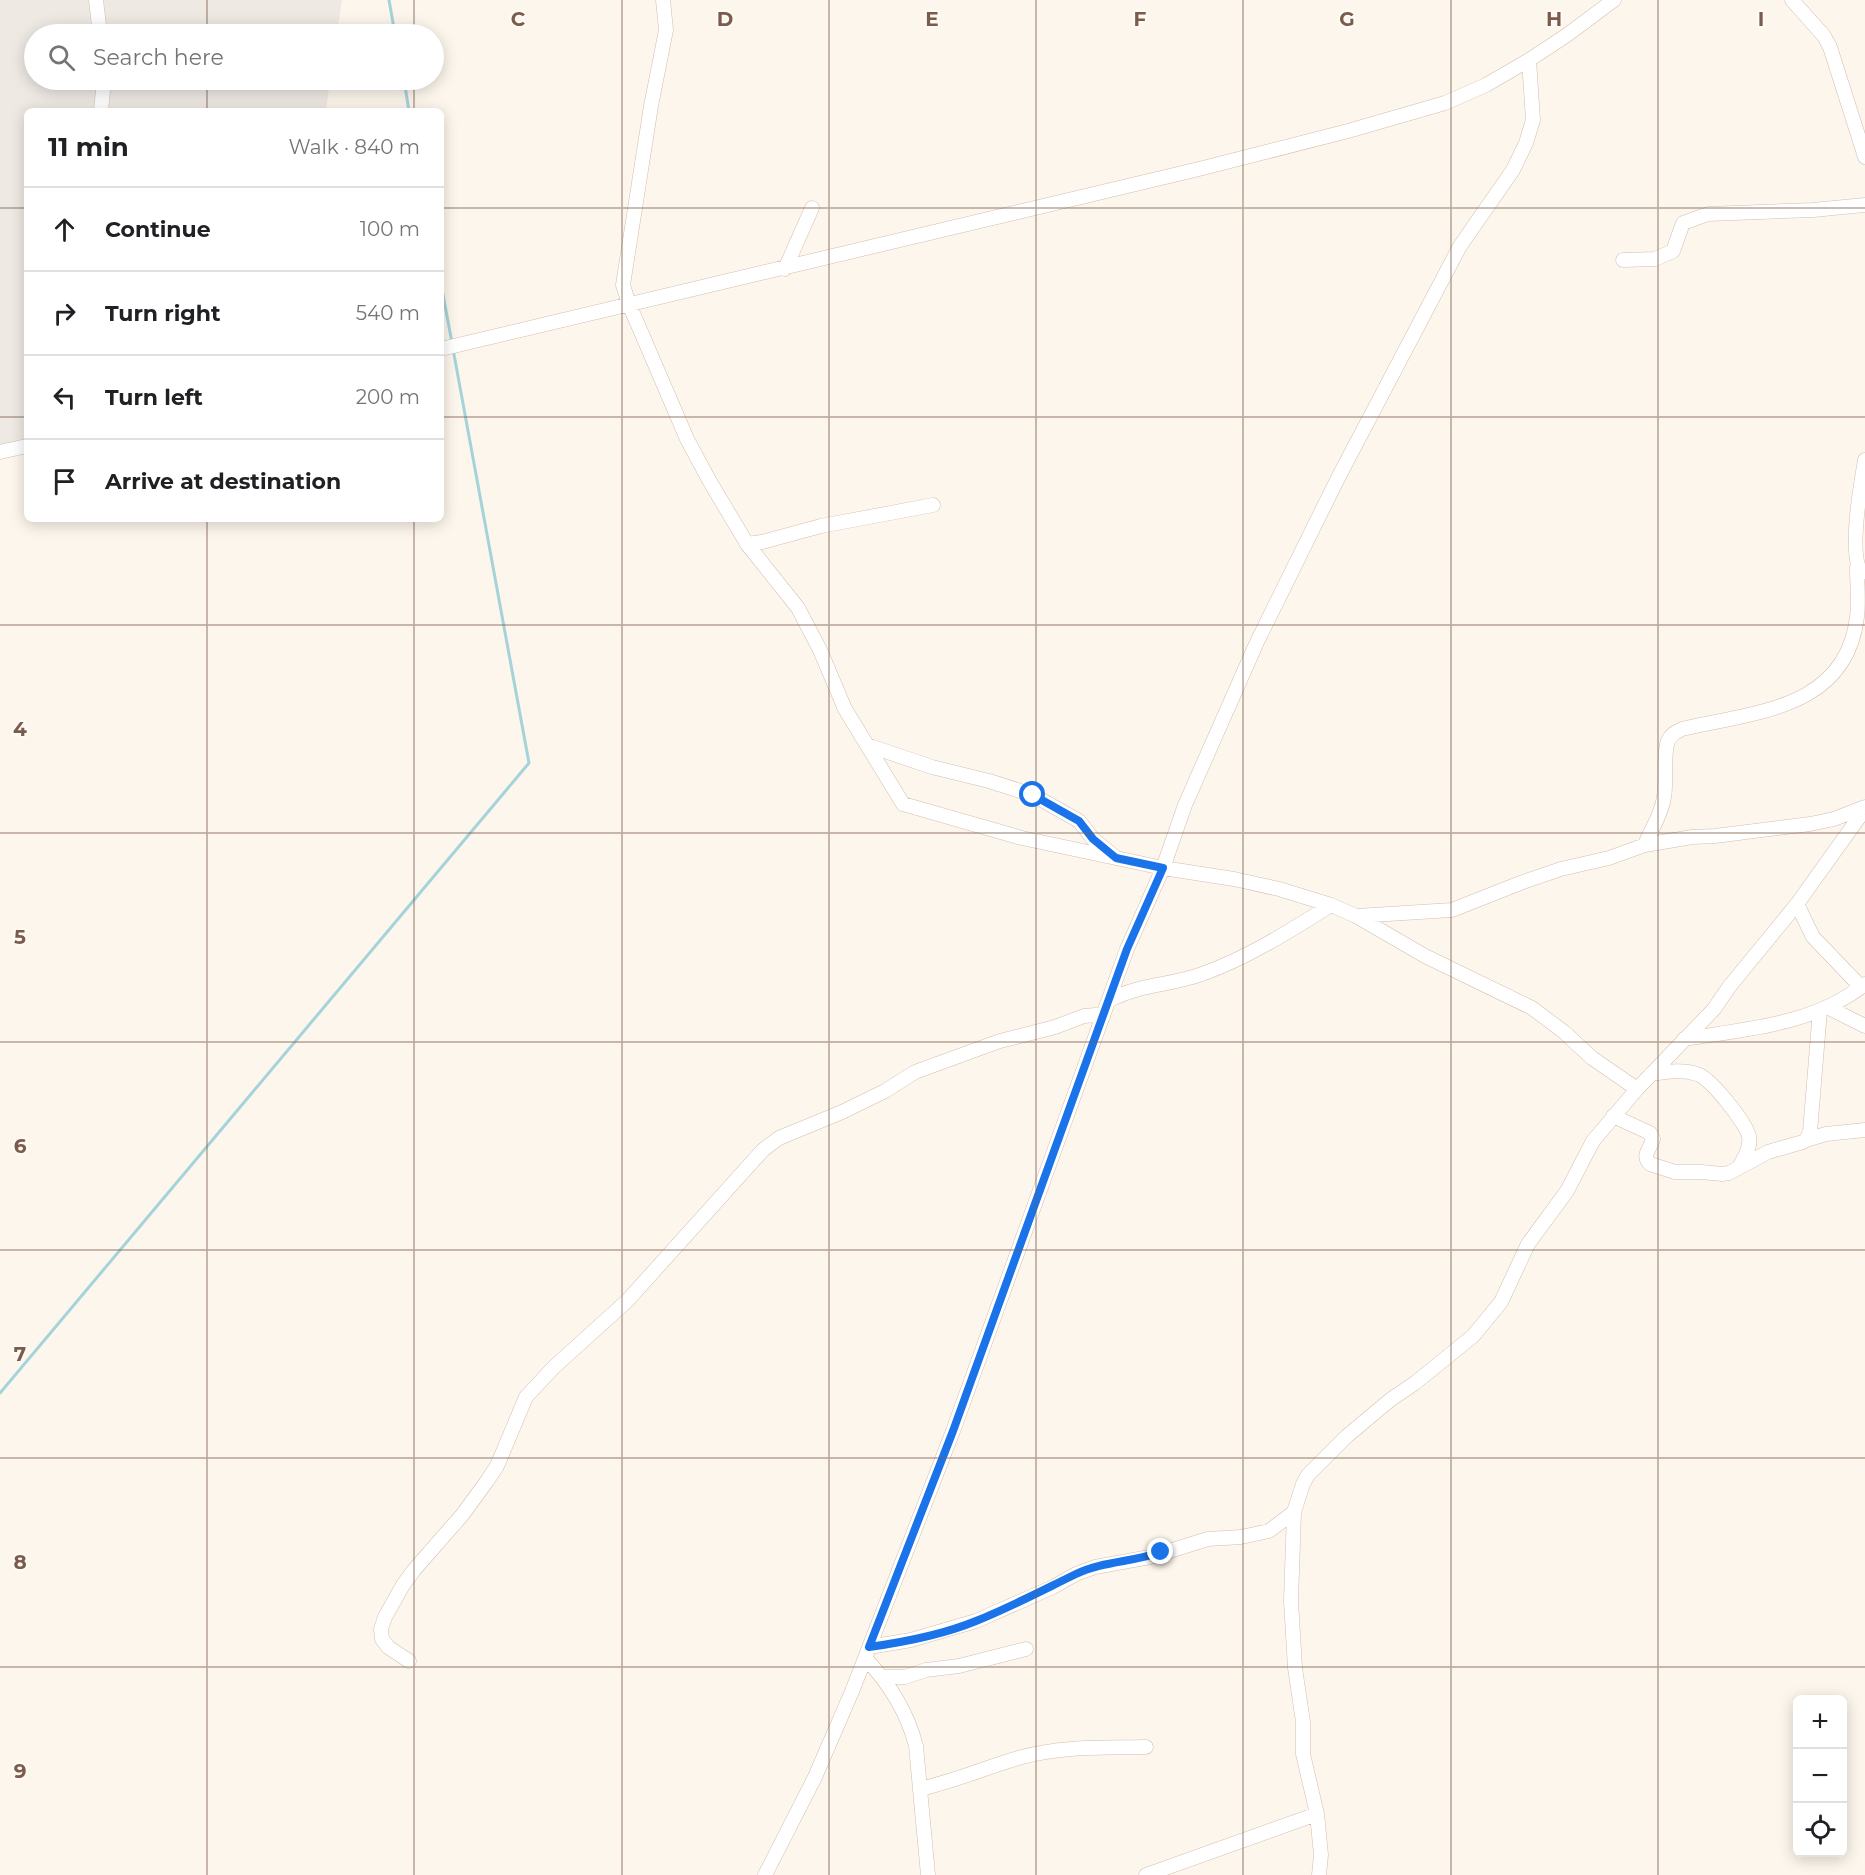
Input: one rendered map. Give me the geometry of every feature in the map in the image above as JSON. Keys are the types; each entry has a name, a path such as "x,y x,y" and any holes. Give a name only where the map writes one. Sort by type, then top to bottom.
{"street":[{"path":"96,0 99,24"},
{"path":"663,0 666,30 651,106 623,285 628,303 687,438 709,480 747,544 798,608 820,650 845,709 903,804 1022,838 1163,868 1234,879 1279,889 1331,905 1356,916 1425,956 1532,1008 1564,1032 1592,1058 1636,1089"},
{"path":"444,348 1199,169 1445,103 1486,85 1529,60 1614,0"},
{"path":"1792,0 1824,36 1830,47 1865,157"},
{"path":"765,1875 815,1777 867,1653 953,1431 1127,949 1163,868 1185,805 1230,701 1338,478 1460,246 1513,170 1533,120 1529,60"},
{"path":"101,108 103,90"},
{"path":"1623,260 1655,259 1673,251 1683,223 1708,214 1813,210 1865,205"},
{"path":"785,268 812,208"},
{"path":"0,453 24,447"},
{"path":"1646,845 1662,808 1667,774 1666,750 1668,740 1674,733 1682,729 1760,712 1802,699 1826,681 1844,656 1857,619 1861,572 1858,497 1865,460"},
{"path":"747,544 821,526 933,505"},
{"path":"867,745 932,767 1033,795 1079,821 1093,839 1116,858"},
{"path":"1356,916 1452,910 1552,872 1609,858 1646,845 1692,837 1810,825 1865,808"},
{"path":"1319,1875 1321,1855 1317,1814 1303,1754 1303,1722 1295,1668 1291,1601 1294,1512 1308,1475 1347,1436 1390,1400 1458,1349 1485,1322 1501,1302 1528,1244 1567,1191 1593,1141 1636,1089 1714,1009 1729,987 1797,904 1865,808"},
{"path":"1684,1039 1783,1023 1824,1008 1864,988 1813,937 1797,904"},
{"path":"1110,1000 1146,985 1173,982 1230,963 1331,905"},
{"path":"1824,1008 1865,1026"},
{"path":"1806,1140 1810,1132 1824,1008"},
{"path":"409,1661 388,1647 382,1639 381,1629 385,1617 414,1570 463,1514 497,1466 526,1397 554,1367 627,1301 764,1150 779,1138 842,1112 885,1091 915,1072 1000,1041 1055,1027 1084,1016 1103,1017"},
{"path":"1651,1074 1675,1071 1696,1073 1710,1081 1749,1135 1746,1154 1738,1169"},
{"path":"1613,1116 1641,1128 1652,1136 1646,1157 1650,1164 1675,1172 1722,1174 1738,1169 1768,1152 1806,1140 1826,1134 1865,1130"},
{"path":"867,1653 976,1621 1095,1567 1150,1557 1208,1539 1241,1537 1269,1531 1294,1512"},
{"path":"882,1677 905,1677 926,1670 959,1666 1026,1649"},
{"path":"867,1653 901,1706 912,1730 916,1746 928,1875"},
{"path":"920,1789 949,1783 1023,1757 1060,1750 1090,1746 1146,1747"},
{"path":"1146,1875 1317,1814"}],"shaded area":[{"path":"0,0 342,0 338,24 24,24 24,90 329,90 326,108 24,108 24,450 0,455"}],"waterway":[{"path":"389,0 393,24"},
{"path":"406,90 409,108"},
{"path":"444,300 452,343"},
{"path":"0,1393 529,763 453,349"}],"route":[{"path":"1033,795 1079,821 1093,839 1116,858 1163,868 1127,949 953,1431 869,1647 893,1644 953,1629 1053,1587 1076,1574 1095,1567 1150,1557 1161,1552"}]}
